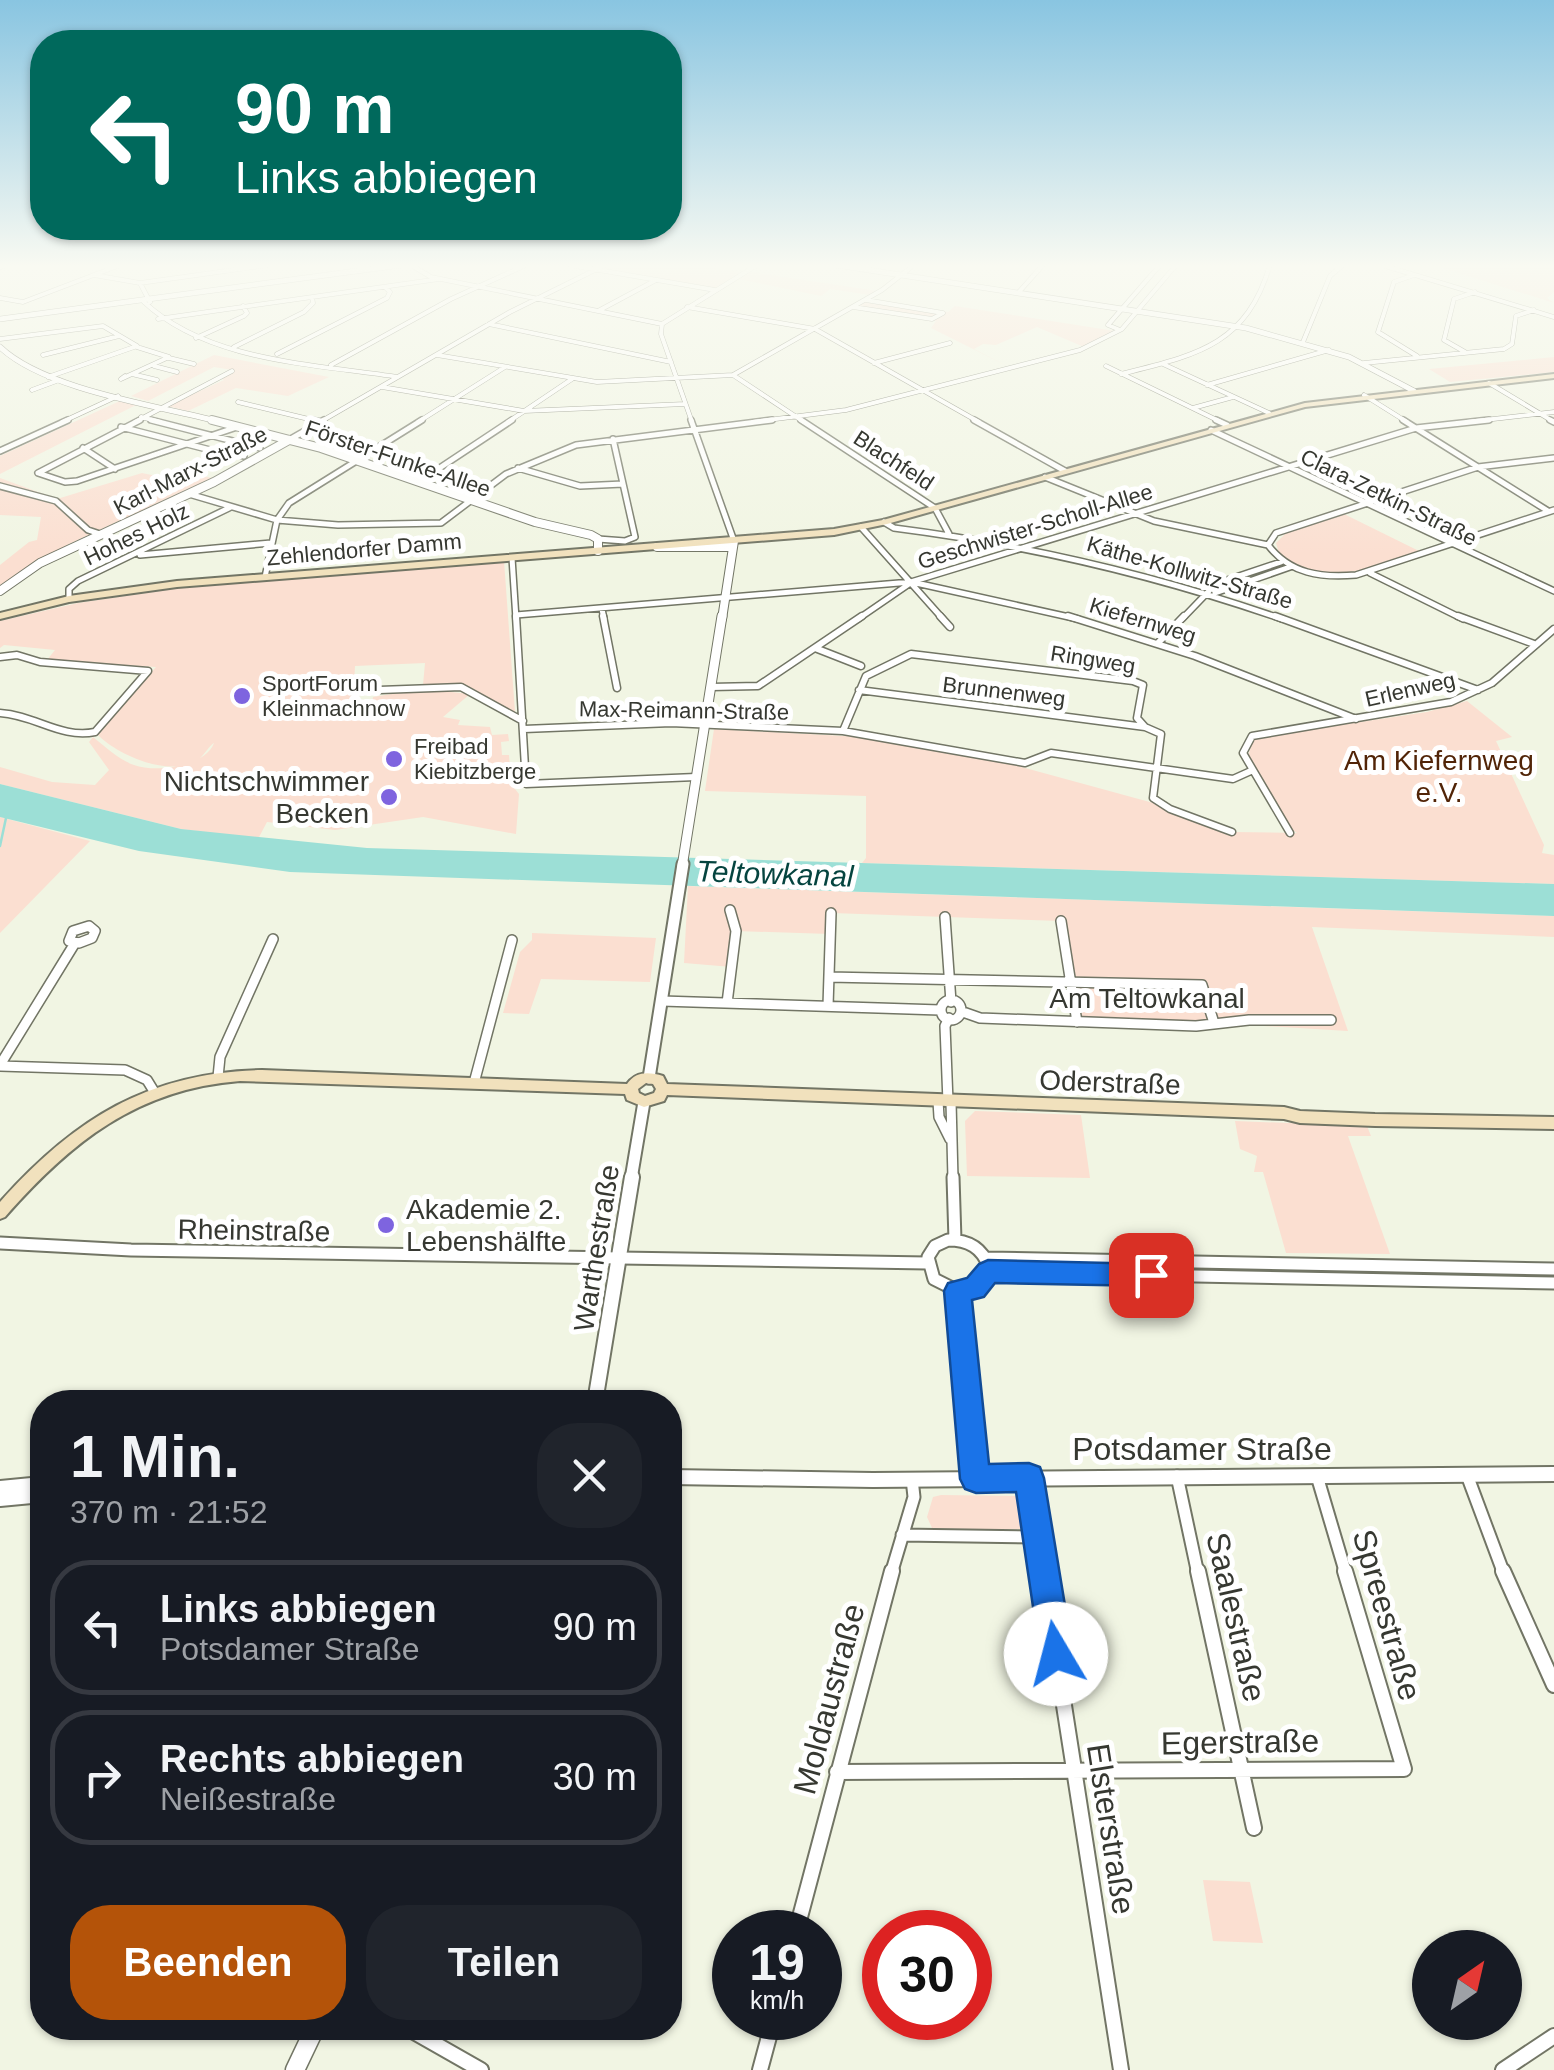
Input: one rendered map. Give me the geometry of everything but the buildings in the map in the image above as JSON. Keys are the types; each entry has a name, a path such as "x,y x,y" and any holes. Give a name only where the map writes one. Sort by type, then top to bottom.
{"main road":[{"name":"Zehlendorfer Damm","path":"0,616 69,599 265,577 512,558 598,545 733,544 790,539 884,522 1269,413 1364,395 1554,376"},
{"path":"0,1214 32,1178 86,1133 154,1093 218,1077 631,1089"},
{"path":"649,1078 658,1080 663,1089 659,1097 644,1102 632,1096 635,1082 649,1078"},
{"name":"Oderstraße","path":"663,1089 1284,1113 1300,1117 1554,1123"}],"street":[{"name":"Förster-Funke-Allee","path":"15,362 58,380 289,440 420,480 598,545"},
{"path":"48,377 92,362"},
{"path":"157,380 128,375 161,362"},
{"path":"184,362 194,364"},
{"path":"312,362 398,378"},
{"path":"331,365 337,362"},
{"name":"Karl-Marx-Straße","path":"0,591 40,563 189,494 426,362"},
{"path":"472,362 604,383 733,375 757,362"},
{"path":"649,1078 733,544 671,362"},
{"path":"874,363 879,362"},
{"path":"189,494 277,520 338,525 444,522 468,500 518,468 557,451 613,439 798,419 1037,362"},
{"path":"1121,374 1169,362"},
{"path":"1207,385 1289,362"},
{"path":"1358,362 1414,391"},
{"path":"1364,364 1386,362"},
{"path":"874,363 1065,471"},
{"path":"1163,364 1269,413"},
{"path":"151,366 177,372"},
{"path":"1106,366 1228,425"},
{"path":"265,577 277,520 288,503 505,368"},
{"path":"232,371 38,473 68,482 237,427"},
{"name":"Blachfeld","path":"733,375 935,508"},
{"path":"420,480 572,379"},
{"path":"32,390 58,380"},
{"path":"1489,383 1554,422"},
{"path":"382,387 524,412 686,404"},
{"path":"1364,395 1552,512"},
{"path":"0,451 117,396"},
{"path":"1193,408 1233,398"},
{"path":"238,402 321,422"},
{"name":"Geschwister-Scholl-Allee","path":"516,615 911,582 1416,428 1554,412"},
{"path":"141,417 260,448"},
{"path":"121,427 244,456"},
{"name":"Clara-Zetkin-Straße","path":"1211,430 1448,545 1554,591"},
{"path":"598,545 634,538 613,439"},
{"path":"84,448 114,468"},
{"path":"1268,545 1276,534 1478,467 1554,458"},
{"path":"518,468 580,486 623,484"},
{"path":"1045,477 1180,528 1268,545 1286,565"},
{"path":"0,486 56,502 88,530 100,534"},
{"name":"Hohes Holz","path":"69,599 73,584 229,508"},
{"path":"935,508 949,534"},
{"path":"1159,642 1208,591 1286,565 1331,576 1370,574 1552,512"},
{"name":"Käthe-Kollwitz-Straße","path":"884,522 894,528 1026,546 1208,591 1478,690"},
{"path":"861,527 950,627"},
{"path":"132,556 272,543"},
{"path":"512,558 526,784 696,777"},
{"path":"1208,591 1286,565"},
{"path":"1370,574 1464,620 1534,644"},
{"path":"711,686 758,686 911,582"},
{"name":"Kiefernweg","path":"911,582 1033,607 1159,642 1356,719"},
{"path":"602,608 617,688"},
{"name":"Erlenweg","path":"1253,770 1244,752 1252,736 1451,702 1506,673 1554,630"},
{"path":"815,648 861,666"},
{"name":"Ringweg","path":"843,731 866,676 911,654 1134,680 1143,684 1138,718 1145,727 1161,734 1156,768"},
{"path":"0,656 140,668 148,672 95,732 75,734 46,727 30,716 0,713"},
{"path":"352,691 460,687 524,725"},
{"name":"Brunnenweg","path":"859,690 1145,727"},
{"name":"Max-Reimann-Straße","path":"524,725 704,724 843,731"},
{"path":"843,731 1025,763 1051,753 1233,779 1253,770 1290,833"},
{"path":"1156,768 1157,804 1232,832"},
{"path":"727,1003 736,930 730,910"},
{"path":"828,1006 831,913"},
{"path":"944,917 951,1002"},
{"path":"1061,921 1076,1022"},
{"path":"218,1077 220,1057 273,940"},
{"path":"474,1083 512,940"},
{"path":"76,943 0,1066 125,1070 147,1080 154,1093"},
{"path":"828,977 1202,986 1214,1023"},
{"path":"662,1001 940,1010 949,1018"},
{"path":"940,1010 941,1005 951,1002 960,1005 963,1012 949,1018 945,1026 946,1101 939,1117 950,1139 955,1240"},
{"name":"Am Teltowkanal","path":"963,1012 980,1018 1076,1022 1331,1020"},
{"name":"Warthestraße","path":"597,1390 644,1102"},
{"path":"955,1240 970,1243 986,1258 988,1272 974,1288 958,1291 934,1280 927,1263 935,1246 955,1240"},
{"name":"Rheinstraße","path":"0,1243 131,1250 927,1263"},
{"path":"986,1258 1554,1270"},
{"path":"1116,1260 1119,1274"},
{"path":"1275,1264 1279,1278"},
{"path":"1435,1267 1440,1281"},
{"path":"988,1272 1554,1283"},
{"path":"958,1291 976,1479"},
{"name":"Potsdamer Straße","path":"682,1477 912,1480 1554,1474"},
{"path":"1467,1475 1554,1685"},
{"name":"Saalestraße","path":"1176,1476 1254,1828"},
{"name":"Spreestraße","path":"1317,1476 1404,1769"},
{"name":"Elsterstraße","path":"1029,1478 1121,2070"},
{"name":"Moldaustraße","path":"802,1910 914,1497 912,1480"},
{"path":"0,1488 30,1485"},
{"path":"0,1498 30,1496"},
{"path":"902,1534 940,1538 1039,1537"},
{"name":"Egerstraße","path":"837,1772 1404,1769"},
{"path":"1502,2070 1554,2036"},
{"path":"294,2070 310,2040"},
{"path":"427,2040 480,2070"},
{"path":"760,2070 768,2040"}],"green space":[{"path":"201,362 249,362 329,377 288,396 236,388 188,411 167,406 224,380 220,378 232,370 214,367 148,401 131,396"},
{"path":"1554,362 1554,372 1450,382 1429,369"},
{"path":"122,400 138,404 0,474 0,456"},
{"path":"142,473 176,480 190,473 212,478 69,544 0,585 0,565 37,540 41,517 0,515 0,478 57,499"},
{"path":"1344,514 1419,551 1366,569 1329,573 1312,571 1279,553 1276,543 1286,533"},
{"path":"504,561 515,712 509,713 474,689 423,685 425,663 355,666 353,704 372,704 373,697 423,689 470,694 443,717 460,720 458,725 490,727 492,735 508,734 509,741 501,742 502,755 509,755 511,784 519,794 516,834 423,817 335,830 267,822 258,839 181,829 0,784 0,767 52,782 95,785 109,770 89,742 93,737 134,765 155,768 180,766 145,762 117,750 97,734 156,667 47,660 55,650 4,645 0,648 0,621 78,603 180,588"},
{"name":"Am Kiefernweg e.V.","path":"1467,701 1512,737 1496,741 1544,845 1542,853 1554,855 1554,884 862,863 866,858 866,796 705,791 714,729 862,737 996,760 1157,804 1232,832 1297,833 1289,828 1248,756 1254,738 1427,712"},
{"path":"0,817 90,841 0,933"},
{"path":"688,886 1554,916 1554,937 1312,927 1348,1031 1214,1023 1077,1022 1061,921 832,913 830,934 736,931 732,967 684,963"},
{"path":"532,933 656,938 650,982 541,979 529,1014 503,1013 520,952 532,940"},
{"path":"975,1111 1081,1115 1090,1178 967,1176 965,1121"},
{"path":"1235,1121 1367,1126 1371,1136 1348,1136 1390,1254 1286,1253 1263,1172 1254,1172 1257,1156 1240,1149"},
{"path":"1020,1496 1028,1518 1023,1529 933,1530 927,1517 933,1497"},
{"path":"1203,1880 1250,1882 1263,1943 1213,1941"}],"water":[{"name":"Teltowkanal","path":"0,784 181,829 367,848 1554,884 1554,916 290,872 139,851 0,817"}],"waterway":[{"path":"0,846 6,818"}],"place":[{"name":"SportForum Kleinmachnow","path":"242,696"},
{"name":"Freibad Kiebitzberge","path":"394,759"},
{"name":"Nichtschwimmer Becken","path":"389,797"},
{"name":"Akademie 2. Lebenshälfte","path":"386,1225"}],"route":[{"path":"1056,1654 1029,1478 976,1479 958,1291 981,1284 988,1272 1151,1275"}]}
